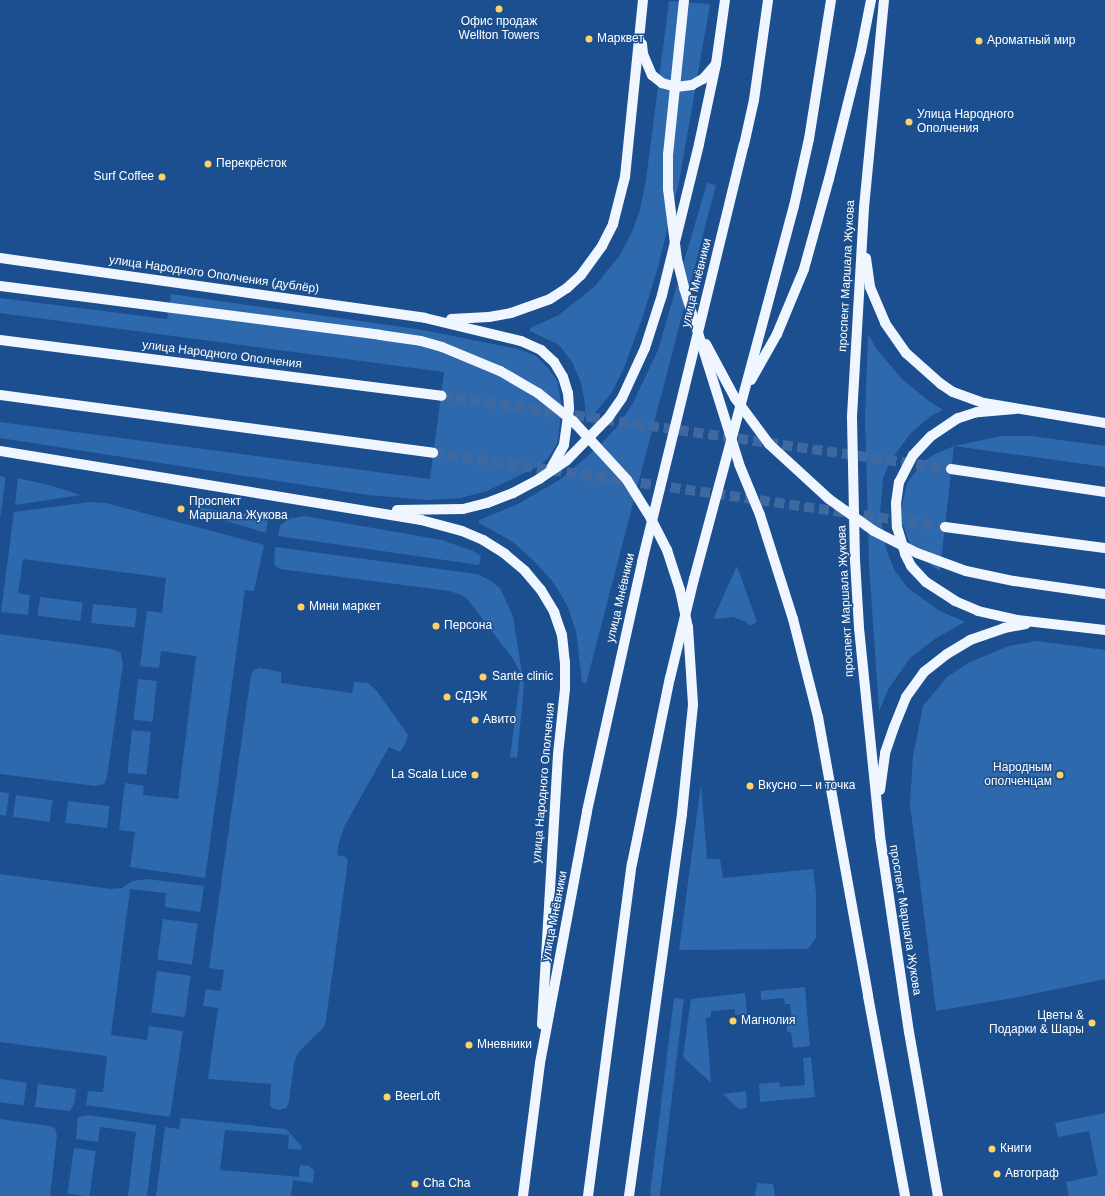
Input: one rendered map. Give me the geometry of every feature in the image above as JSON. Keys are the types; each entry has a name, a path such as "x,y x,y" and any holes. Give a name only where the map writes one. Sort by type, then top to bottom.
{"main road":[{"path":"425,318 450,319 489,317 510,313 532,306 568,288 592,262 602,246 612,224 625,177 642,0"},
{"path":"684,0 668,154 668,189 677,259 693,318 738,464 760,516 793,619 818,717 905,1196"},
{"path":"0,451 341,505 407,510 463,509 497,499 539,479 566,460 608,418 622,398 635,373 655,322 668,267 687,199 716,64 725,0"},
{"path":"588,1196 632,864 670,678 794,206 809,139 831,0"},
{"path":"744,394 777,334 804,269 829,179 861,51 872,0"},
{"name":"проспект Маршала Жукова","path":"884,0 864,208 852,434 859,628 880,836 909,1032 938,1196"},
{"name":"улица Мнёвники","path":"523,1196 540,1062 600,749 653,515 744,146 754,100 767,5"},
{"path":"640,20 643,54 652,75 662,83 676,87 692,84 703,79 716,64"},
{"path":"864,208 865,255 870,287 884,323 894,339 917,365 953,392 984,403 1105,422"},
{"name":"улица Народного Ополчения (дублёр)","path":"0,258 425,318"},
{"path":"0,286 380,335 421,341 442,347 500,371 538,393 573,421 627,480 648,513 667,550 680,590 688,627 694,705 682,814 630,1196"},
{"path":"425,318 521,341 541,350 554,362 563,377 568,393 568,427 564,445 556,460 549,471 539,479"},
{"path":"693,318 720,374 735,398 769,444 810,482 857,520 874,531 917,553 966,570 1014,581 1105,594"},
{"name":"улица Народного Ополчения","path":"0,340 441,396"},
{"path":"0,395 433,454"},
{"path":"1015,409 988,410 966,415 949,423 931,436 913,456 899,482 896,503 897,523 901,545 911,566 920,576 940,592 978,611 996,616 1036,622 1105,630"},
{"path":"951,469 1105,492"},
{"name":"улица Народного Ополчения","path":"341,505 440,524 483,540 505,554 525,571 541,590 554,612 562,635 565,662 565,689 556,785 540,1062"},
{"path":"945,527 1105,548"},
{"path":"880,836 880,784 886,753 894,727 906,697 915,683 936,662 970,640 1004,628 1036,622"}],"shaded area":[{"path":"669,1 710,4 679,182 658,267 643,316 624,368 612,392 586,424 585,404 581,383 572,362 559,345 530,331 530,328 559,315 595,286 620,255 632,232 640,210 646,180"},
{"path":"707,183 716,185 586,684 582,682 576,631 567,605 553,582 535,562 513,542 479,523 479,520 518,504 561,479 598,447 617,427 633,403 658,350"},
{"path":"171,294 423,330 518,349 536,356 557,380 562,408 557,444 549,457 541,465 487,491 461,498 426,500 368,495 0,438 0,422 430,479 444,372 0,313 0,298 167,319"},
{"path":"868,334 878,351 903,380 943,410 931,416 910,434 891,460 883,478 880,513 886,549 895,571 908,588 938,610 965,622 936,638 910,658 889,688 879,711 869,564 865,418"},
{"path":"1002,436 1031,436 1105,446 1105,467 954,446"},
{"path":"954,446 940,571 922,559 913,549 903,524 901,510 907,483 924,461 935,454"},
{"path":"0,476 5,477 5,482 0,520"},
{"path":"18,478 52,486 81,495 15,505"},
{"path":"90,502 106,503 264,545 254,591 245,590 205,878 130,867 135,832 119,830 125,783 144,786 143,795 178,799 196,656 161,651 159,668 140,666 147,611 162,613 166,578 23,559 18,593 30,595 28,615 1,612 14,512"},
{"path":"197,507 240,514 262,513 268,518 266,533 196,512"},
{"path":"304,516 442,540 473,551 481,556 479,565 278,536 280,526 288,519"},
{"path":"275,547 477,574 491,581 500,588 513,616 524,686 517,758 510,757 520,672 513,659 468,600 462,595 449,591 280,569 275,566 274,563"},
{"path":"737,566 757,622 750,626 746,622 733,617 715,619 714,617"},
{"path":"40,597 83,602 80,621 38,616"},
{"path":"93,604 137,609 135,627 91,623"},
{"path":"0,634 112,649 121,653 123,664 107,777 104,784 95,786 0,774"},
{"path":"1037,641 1105,650 1105,979 1013,998 936,1011 910,804 913,756 923,706 947,677 968,663 1009,646"},
{"path":"260,668 281,672 281,683 352,693 354,682 368,683 376,690 408,735 400,752 389,747 345,825 339,842 337,855 346,857 348,860 326,1020 324,1027 298,1053 294,1063 289,1102 286,1108 279,1110 272,1108 270,1105 271,1084 208,1079 218,1008 203,1006 206,989 221,991 224,970 209,968 251,675 254,670"},
{"path":"138,679 157,681 153,722 134,720"},
{"path":"132,730 151,732 146,775 128,773"},
{"path":"701,784 707,859 720,859 723,878 813,869 816,893 816,938 808,949 679,950"},
{"path":"0,792 9,793 6,816 0,815"},
{"path":"16,795 53,800 50,822 13,817"},
{"path":"68,801 110,806 107,828 65,823"},
{"path":"0,874 111,889 122,888 132,881 147,879 204,886 200,912 165,907 166,893 130,889 111,1035 147,1040 149,1026 183,1031 170,1117 86,1105 88,1091 103,1092 107,1056 0,1042"},
{"path":"163,919 198,924 192,964 157,960"},
{"path":"157,971 191,976 185,1017 151,1013"},
{"path":"805,987 810,1046 793,1048 791,1032 787,1032 787,1021 792,1020 790,1004 785,1004 784,998 761,1000 761,991"},
{"path":"745,993 747,1014 735,1015 735,1009 711,1011 711,1017 706,1018 711,1083 683,1057 691,999"},
{"path":"674,998 684,999 660,1196 650,1195"},
{"path":"811,1057 815,1097 760,1102 759,1084 779,1082 780,1087 805,1085 803,1058"},
{"path":"0,1079 27,1083 24,1106 0,1102"},
{"path":"38,1084 76,1089 74,1104 70,1111 35,1107"},
{"path":"746,1091 747,1108 739,1109 723,1094"},
{"path":"1105,1113 1105,1196 1069,1196 1066,1182 1098,1175 1089,1131 1058,1137 1055,1123"},
{"path":"88,1115 156,1125 147,1196 128,1196 136,1132 100,1127 98,1142 76,1139 78,1117"},
{"path":"181,1118 286,1129 301,1146 302,1150 288,1149 289,1135 225,1130 220,1170 299,1177 300,1165 309,1166 314,1170 313,1183 293,1180 291,1196 156,1196 165,1127 179,1129"},
{"path":"0,1119 55,1128 57,1136 50,1196 0,1196"},
{"path":"74,1148 96,1151 89,1196 68,1194"},
{"path":"757,1183 773,1184 775,1196 755,1196"}],"tunnel":[{"path":"441,396 951,469"},
{"path":"433,453 945,527"}],"place":[{"name":"Офис продаж Wellton Towers","path":"499,9"},
{"name":"Марквет","path":"589,39"},
{"name":"Ароматный мир","path":"979,41"},
{"name":"Улица Народного Ополчения","path":"909,122"},
{"name":"Перекрёсток","path":"208,164"},
{"name":"Surf Coffee","path":"162,177"},
{"name":"Проспект Маршала Жукова","path":"181,509"},
{"name":"Мини маркет","path":"301,607"},
{"name":"Персона","path":"436,626"},
{"name":"Sante clinic","path":"483,677"},
{"name":"СДЭК","path":"447,697"},
{"name":"Авито","path":"475,720"},
{"name":"La Scala Luce","path":"475,775"},
{"name":"Народным ополченцам","path":"1060,775"},
{"name":"Вкусно — и точка","path":"750,786"},
{"name":"Магнолия","path":"733,1021"},
{"name":"Цветы & Подарки & Шары","path":"1092,1023"},
{"name":"Мневники","path":"469,1045"},
{"name":"BeerLoft","path":"387,1097"},
{"name":"Книги","path":"992,1149"},
{"name":"Автограф","path":"997,1174"},
{"name":"Cha Cha","path":"415,1184"}]}
